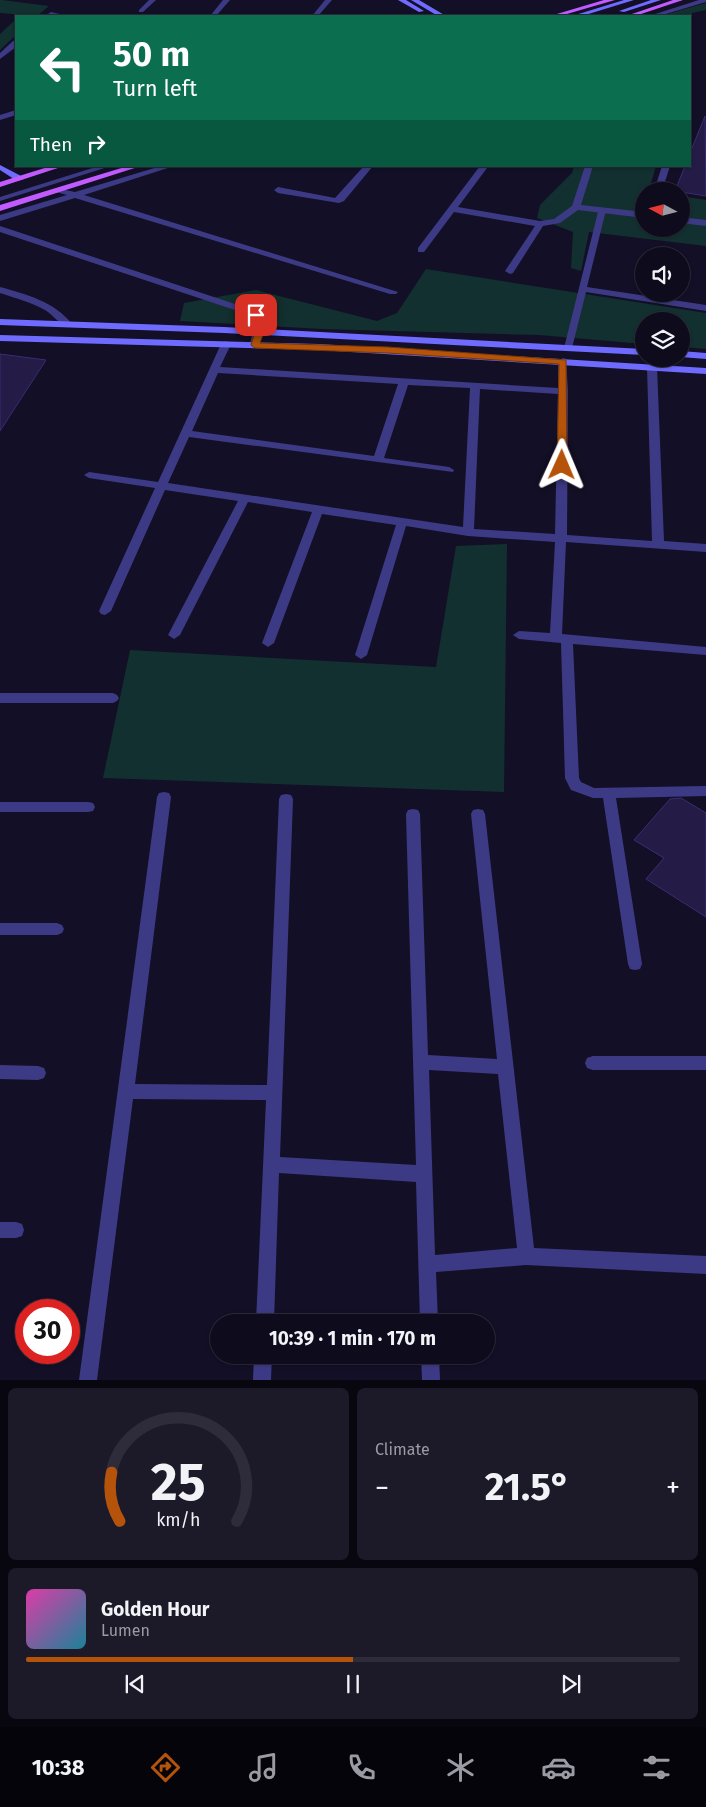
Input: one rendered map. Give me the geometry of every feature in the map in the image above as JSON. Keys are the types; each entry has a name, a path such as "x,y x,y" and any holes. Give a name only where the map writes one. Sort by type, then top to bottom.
{"main road":[{"path":"557,15 612,0"},
{"path":"632,15 680,0"},
{"path":"0,185 57,167"},
{"path":"0,208 134,167"}],"street":[{"path":"141,11 153,0"},
{"path":"214,15 227,0"},
{"path":"316,15 329,0"},
{"path":"401,0 428,15"},
{"path":"414,0 441,15"},
{"path":"578,15 631,0"},
{"path":"606,15 658,0"},
{"path":"655,15 706,0"},
{"path":"0,57 15,44"},
{"path":"4,116 15,107"},
{"path":"0,218 167,167"},
{"path":"278,190 336,201 341,199 368,167"},
{"path":"452,209 540,224 557,221 576,207 589,167"},
{"path":"661,182 666,167"},
{"path":"1,168 20,179"},
{"path":"421,250 483,168"},
{"path":"59,190 393,292"},
{"path":"576,207 635,214"},
{"path":"690,221 706,223"},
{"path":"510,271 540,224"},
{"path":"0,229 250,312 260,319 255,345"},
{"path":"0,290 52,310 62,316 67,324"},
{"path":"0,322 259,332 635,352"},
{"path":"0,338 388,350 635,366"},
{"path":"104,611 226,344"},
{"path":"690,355 706,356"},
{"path":"563,362 561,638 572,778 576,786 593,793 706,791"},
{"path":"658,545 652,367 706,371"},
{"path":"214,370 563,391"},
{"path":"378,460 404,382"},
{"path":"468,532 474,386"},
{"path":"186,433 449,470"},
{"path":"89,475 468,532 706,548"},
{"path":"174,635 244,498"},
{"path":"268,643 318,510"},
{"path":"361,655 402,522"},
{"path":"518,635 706,650"},
{"path":"0,698 113,698"},
{"path":"608,792 635,964"},
{"path":"88,1380 164,797"},
{"path":"265,1314 286,799"},
{"path":"0,807 88,807"},
{"path":"413,814 429,1314"},
{"path":"478,814 526,1256"},
{"path":"0,929 57,929"},
{"path":"420,1062 505,1067"},
{"path":"593,1063 706,1063"},
{"path":"0,1072 38,1073"},
{"path":"126,1092 275,1094"},
{"path":"272,1165 424,1174"},
{"path":"426,1264 526,1256 706,1265"},
{"path":"262,1380 263,1364"},
{"path":"430,1364 431,1380"}],"lane":[{"path":"0,192 83,167"},
{"path":"0,200 105,167"},
{"path":"568,348 602,210"},
{"path":"582,289 706,308"}],"green space":[{"path":"0,0 49,6 38,15 0,13"},
{"path":"706,3 706,10 692,13 691,31 691,15 664,15"},
{"path":"15,20 15,36 0,50 0,34"},
{"path":"574,167 656,167 651,182 635,182 635,238 589,232 581,271 571,268 573,232 537,218 540,205 572,173"},
{"path":"690,197 706,200 706,246 639,238 690,238"},
{"path":"426,269 706,313 706,349 690,348 690,312 635,312 635,343 539,335 322,329 180,321 184,303 256,290 377,321 397,313"},
{"path":"507,544 504,792 103,778 130,650 436,667 456,546"}],"building":[{"path":"705,116 706,196 690,193 690,182 679,182 685,167 691,167 691,151"},
{"path":"0,354 46,360 0,431"},
{"path":"681,798 706,813 706,917 646,879 664,858 634,840 670,799"}],"route":[{"path":"256,315 260,319 255,345 388,350 563,362 562,465"}]}
